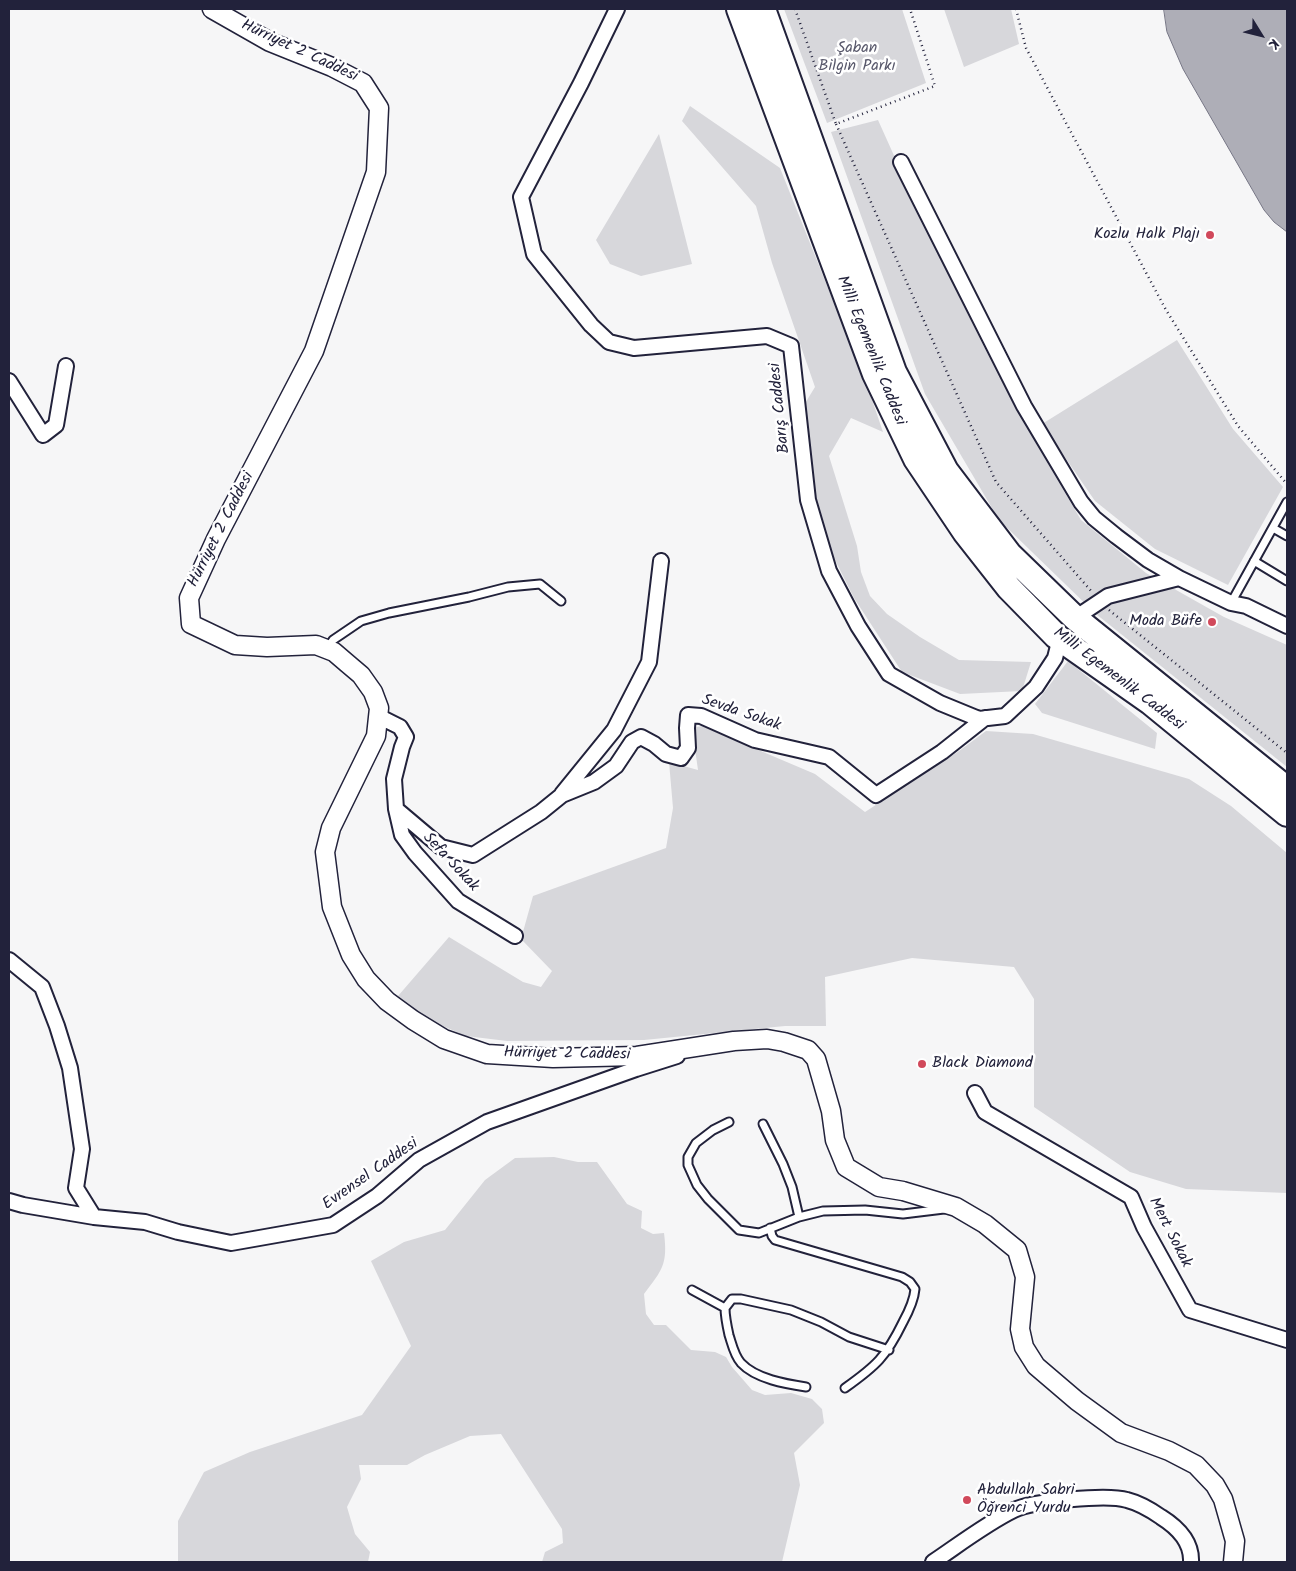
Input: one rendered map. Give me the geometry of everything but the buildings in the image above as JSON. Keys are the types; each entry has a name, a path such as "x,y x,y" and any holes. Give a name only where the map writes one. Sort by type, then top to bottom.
{"highway":[{"name":"Milli Egemenlik Caddesi","path":"739,9 875,374 916,459 965,532 1009,588 1060,638 1150,702 1287,814"},
{"name":"Milli Egemenlik Caddesi","path":"763,9 894,372 946,471 1010,554 1075,618 1287,789"}],"street":[{"name":"Hürriyet 2 Caddesi","path":"212,9 270,42 332,67 363,82 378,108 376,172 314,350 216,539 188,598 191,624 235,644 267,647 316,645 334,652 361,675 373,692 379,708 376,736 331,828 325,852 332,907 351,955 366,979 388,1001 413,1020 444,1039 487,1054 520,1054 553,1058 637,1056 734,1041 767,1039 784,1042 808,1050 816,1059 831,1111 835,1140 846,1167 879,1186 956,1207 985,1224 1017,1250 1025,1277 1020,1329 1024,1348 1036,1366 1121,1433 1169,1451 1196,1465 1215,1484 1223,1500 1235,1541 1233,1562"},
{"name":"Barış Caddesi","path":"617,9 581,83 521,196 534,254 591,325 609,342 634,348 768,336 792,346 808,500 829,571 858,626 889,674 940,703 979,719 1005,716 1036,687 1055,658 1060,638"},
{"path":"901,162 1024,406 1081,502 1094,518 1148,560 1179,578 1231,603 1246,606 1287,626"},
{"path":"9,381 44,435 56,425 66,366"},
{"path":"562,794 614,730 648,662 661,561"},
{"path":"1075,618 1108,596 1179,578"},
{"name":"Sevda Sokak","path":"396,809 441,847 473,855 541,812 562,794 594,782 616,766 632,742 641,737 654,744 666,754 681,758 688,748 688,715 701,716 755,740 829,757 876,795 942,752 985,718"},
{"name":"Sefa Sokak","path":"378,716 400,727 406,737 394,778 396,809 402,835 414,854 458,901 515,936"},
{"path":"9,960 42,987 57,1026 70,1068 82,1149 76,1188 94,1217"},
{"name":"Evrensel Caddesi","path":"9,1201 94,1217 145,1222 178,1232 231,1243 332,1225 377,1196 419,1160 487,1122 636,1069 708,1046"},
{"name":"Mert Sokak","path":"976,1093 985,1112 1131,1197 1144,1227 1190,1310 1287,1340"},
{"path":"933,1562 1015,1510 1052,1502 1105,1496 1127,1499 1148,1508 1165,1520 1186,1539 1192,1554 1192,1562"}],"lane":[{"path":"1231,603 1287,502"},
{"path":"1273,528 1287,536"},
{"path":"1254,562 1287,581"},
{"path":"327,650 333,640 361,621 508,587 540,584 561,601"},
{"path":"729,1122 713,1130 696,1143 688,1156 688,1165 697,1185 708,1199 739,1230 759,1233 799,1217 823,1211 865,1210 902,1214 956,1207"},
{"path":"763,1124 792,1187 799,1217"},
{"path":"770,1228 772,1236 776,1240 894,1275 910,1282 915,1289 914,1298 889,1350 872,1368 845,1388"},
{"path":"692,1290 725,1308"},
{"path":"806,1387 791,1385 755,1373 741,1362 732,1346 725,1308 732,1299 741,1298 791,1310 821,1322 848,1337 889,1350"}],"path":[{"path":"795,9 836,124 996,482 1100,601 1287,753"},
{"path":"836,124 935,86 910,9"},
{"path":"1016,9 1026,48 1166,310 1238,426 1287,484"}],"green space":[{"name":"Şaban Bilgin Parkı","path":"784,9 902,9 926,83 827,123"},
{"path":"944,9 1011,9 1019,44 964,67"},
{"path":"690,106 780,168 868,388 883,432 851,418 829,456 857,546 861,572 870,596 887,614 920,637 959,660 1031,662 1022,691 960,694 902,672 854,598 827,544 816,497 804,405 815,387 772,263 756,206 682,121"},
{"path":"878,120 941,260 1038,447 1081,520 1146,573 1224,617 1287,645 1287,767 1096,614 999,520 925,394 831,132"},
{"path":"659,134 692,264 641,276 610,264 596,240"},
{"path":"1177,340 1233,429 1283,487 1228,585 1155,549 1095,501 1042,424"},
{"path":"1068,661 1157,733 1155,749 1042,713 1035,704"},
{"path":"702,726 815,774 865,812 959,751 986,731 1033,734 1189,779 1231,806 1287,853 1287,1193 1186,1189 1130,1172 1034,1107 1034,999 1014,967 912,958 825,977 826,1026 785,1026 644,1040 507,1041 466,1036 429,1020 398,996 449,937 523,982 541,987 552,971 521,939 533,896 666,848 673,808 669,762 698,770 692,728"},
{"path":"554,1157 578,1162 597,1162 627,1204 642,1211 641,1228 653,1234 664,1233 664,1260 659,1273 644,1294 646,1314 654,1325 666,1325 691,1350 715,1352 726,1357 752,1390 765,1395 791,1393 812,1399 822,1409 824,1423 794,1453 800,1485 782,1562 542,1562 545,1552 563,1543 562,1529 501,1434 470,1436 425,1455 407,1465 359,1465 361,1479 347,1507 355,1534 370,1552 368,1562 178,1562 178,1521 204,1472 250,1452 362,1415 411,1346 371,1261 404,1242 445,1230 485,1180 515,1158"}],"shaded area":[{"path":"1164,9 1287,9 1287,232 1274,222 1264,210 1183,69 1167,32"}],"place":[{"name":"Kozlu Halk Plajı","path":"1210,235"},
{"name":"Moda Büfe","path":"1212,622"},
{"name":"Black Diamond","path":"922,1064"},
{"name":"Abdullah Sabri Öğrenci Yurdu","path":"967,1500"}]}
